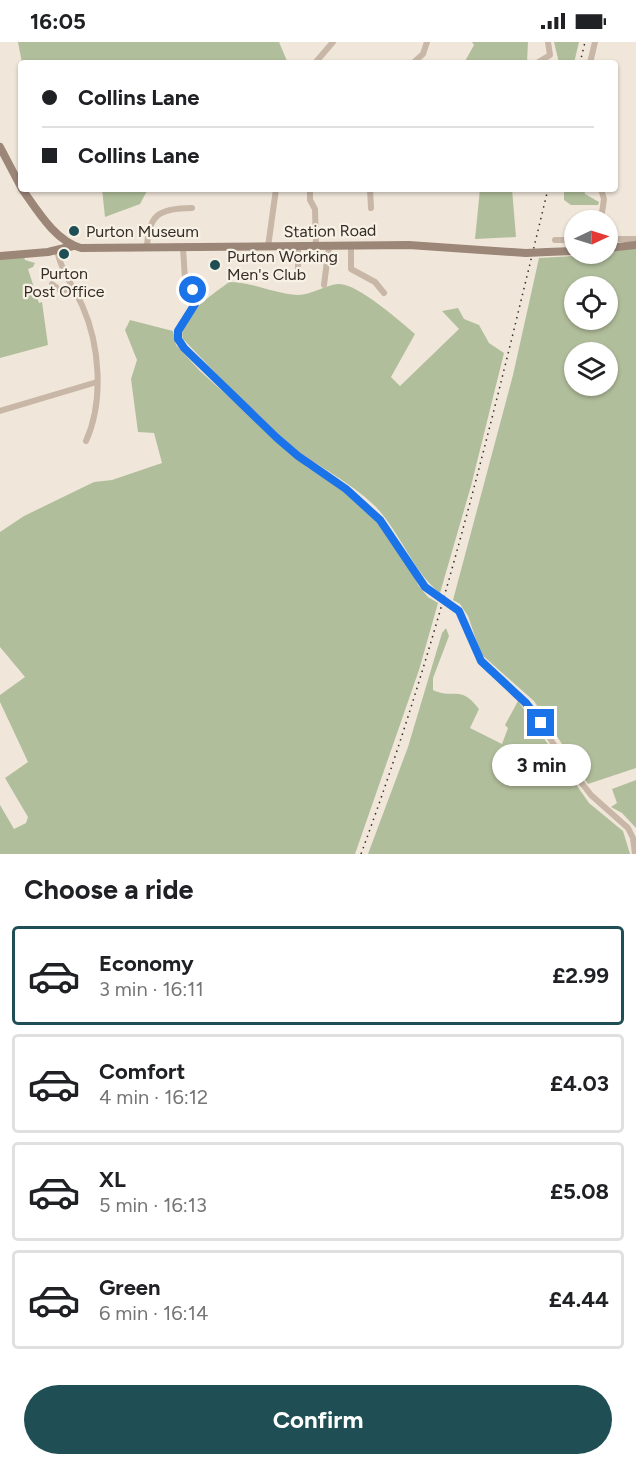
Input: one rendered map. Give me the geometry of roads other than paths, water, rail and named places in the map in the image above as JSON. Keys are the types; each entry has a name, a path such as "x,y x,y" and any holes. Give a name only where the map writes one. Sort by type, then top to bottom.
{"street":[{"path":"416,60 423,54 427,42"},
{"path":"543,60 550,56 548,42"},
{"path":"591,60 595,42"},
{"path":"317,60 331,43"},
{"path":"0,148 18,181"},
{"path":"25,192 55,231 73,246"},
{"path":"268,246 276,192"},
{"path":"310,192 310,200 315,209 316,246"},
{"path":"370,192 371,208"},
{"path":"602,192 604,199 602,210"},
{"path":"147,249 148,227 152,220 172,210 192,208"},
{"path":"55,231 57,250 88,323 97,382 96,405 86,441"},
{"path":"618,239 636,239"},
{"path":"555,240 564,240"},
{"path":"351,245 350,268 375,282 384,293"},
{"name":"Station Road","path":"73,246 147,249 418,245 526,253 564,251"},
{"path":"618,247 636,245"},
{"path":"0,255 57,250 73,246"},
{"path":"298,246 298,271"},
{"path":"324,285 329,246"},
{"path":"183,248 185,279 196,299 192,310 178,328 178,336 182,345 268,430 298,456 346,489 380,520 425,587 459,611 481,661 530,708 563,759 591,795 628,828 634,854"},
{"path":"52,284 61,291 72,288"},
{"path":"0,411 97,382"}],"railway":[{"path":"581,60 585,42"},
{"path":"361,854 390,772 441,607 486,441 547,192"}],"place":[{"name":"Purton Museum","path":"74,231"},
{"name":"Purton Post Office","path":"64,254"},
{"name":"Purton Working Men's Club","path":"215,265"}]}
